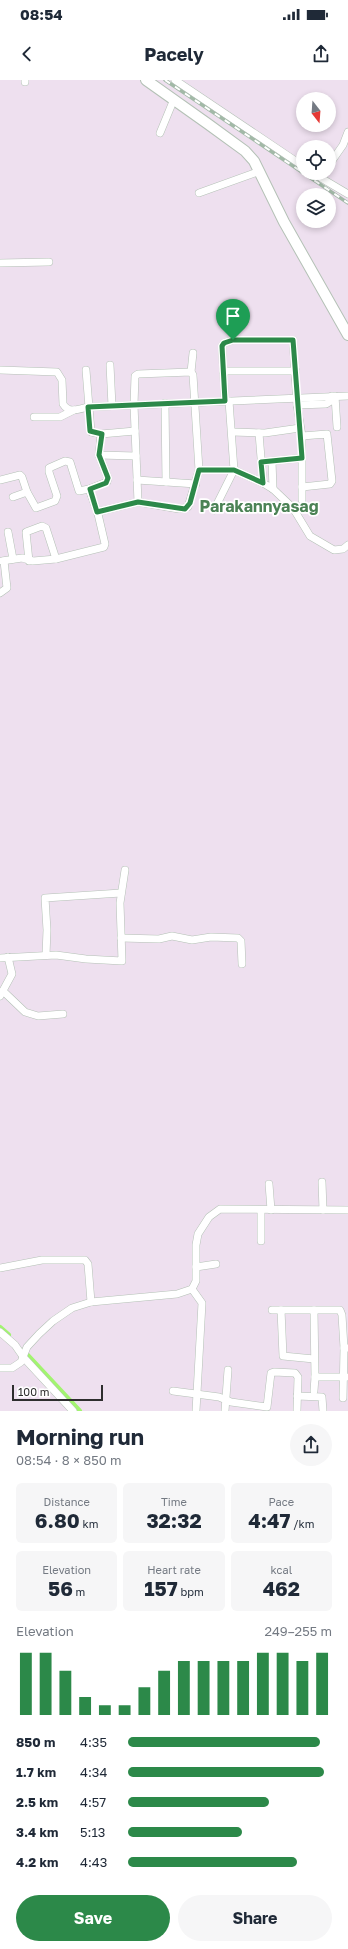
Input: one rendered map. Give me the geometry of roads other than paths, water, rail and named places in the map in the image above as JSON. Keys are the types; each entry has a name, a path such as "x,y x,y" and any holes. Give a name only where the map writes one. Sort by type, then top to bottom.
{"street":[{"path":"146,80 245,151 254,161 284,222 348,335"},
{"path":"175,80 296,161"},
{"path":"160,133 174,99"},
{"path":"336,155 343,145 348,132"},
{"path":"199,193 260,171"},
{"path":"329,180 348,194"},
{"path":"0,263 49,262"},
{"path":"214,510 234,470 232,432 223,371 222,346 228,341 291,339 295,343 297,401 302,436 302,500"},
{"path":"97,512 138,502 185,509 190,503 199,470 193,375 191,372 193,353"},
{"path":"110,365 112,406"},
{"path":"0,370 57,372 62,380 63,404 68,409 74,410"},
{"path":"86,370 90,431 102,434 136,431"},
{"path":"223,371 296,371"},
{"path":"138,502 134,405 135,376 138,374 191,372"},
{"path":"34,417 60,417 74,410 88,407 227,401 297,401 333,396 348,396"},
{"path":"333,396 337,427"},
{"path":"165,403 166,482"},
{"path":"232,432 259,433 300,428"},
{"path":"259,433 263,483"},
{"path":"0,480 20,475 36,508 55,500 57,496 49,468 67,461 70,462 78,490 80,492 107,482 108,478 99,455 102,434"},
{"path":"302,436 327,434 332,480 330,484 302,487"},
{"path":"99,455 136,456"},
{"path":"261,462 302,458"},
{"path":"272,461 273,489"},
{"path":"199,470 234,470 263,483 273,489 293,508 310,536 334,550 343,549 348,545"},
{"path":"137,480 196,484"},
{"path":"0,593 7,588 3,561 22,558 29,560 56,559 104,547 105,544 90,489"},
{"path":"13,497 27,492"},
{"path":"29,560 26,532 42,526 46,528 56,559"},
{"path":"8,532 13,559"},
{"path":"63,1014 38,1016 25,1012 2,993 12,974 4,957 68,955 86,960 122,961 120,938 122,893 125,870"},
{"path":"46,956 47,930 45,898 122,893"},
{"path":"120,938 161,939 172,936 194,940 211,937 238,938 241,941 242,964"},
{"path":"322,1182 323,1210"},
{"path":"269,1184 271,1210"},
{"path":"192,1290 196,1281 198,1234 215,1211 233,1207 260,1210 348,1210"},
{"path":"260,1210 261,1241"},
{"path":"0,1268 42,1260 85,1260 88,1264 91,1302"},
{"path":"196,1267 216,1264"},
{"path":"0,1368 12,1368 24,1356 27,1347 39,1334 72,1308 91,1302 177,1294 192,1290"},
{"path":"192,1290 202,1303 196,1411"},
{"path":"272,1310 342,1311 346,1348 343,1398"},
{"path":"281,1310 283,1356 314,1359"},
{"path":"314,1310 314,1391"},
{"path":"0,1332 15,1345 73,1411"},
{"path":"225,1411 228,1370"},
{"path":"173,1391 219,1397 226,1400 267,1409 270,1374 273,1372 292,1372 298,1374 297,1411"},
{"path":"315,1377 345,1377"},
{"path":"297,1396 322,1398 324,1411"}],"waterway":[{"path":"0,1328 8,1335"},
{"path":"23,1351 79,1411"}],"railway":[{"path":"165,80 348,203"}],"district":[{"name":"Parakannyasag","path":"259,506"}]}
